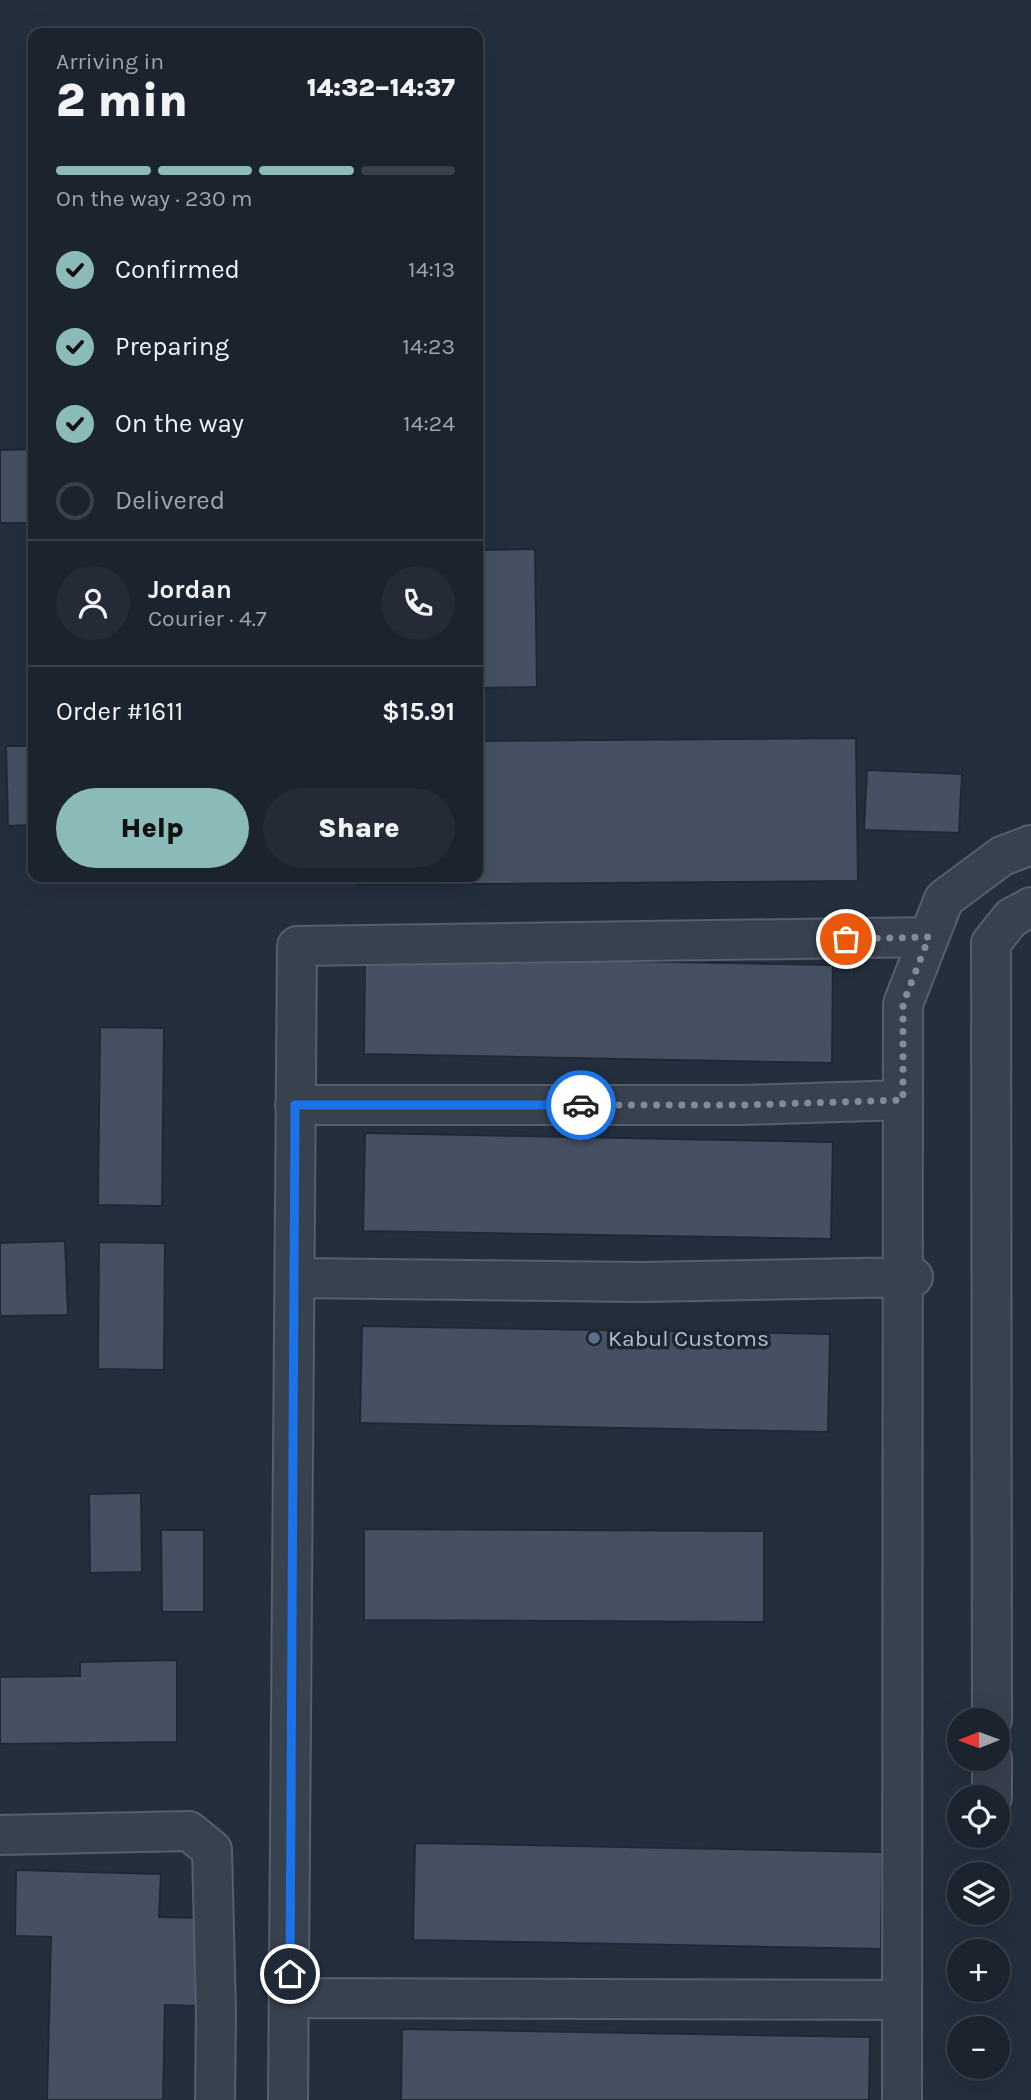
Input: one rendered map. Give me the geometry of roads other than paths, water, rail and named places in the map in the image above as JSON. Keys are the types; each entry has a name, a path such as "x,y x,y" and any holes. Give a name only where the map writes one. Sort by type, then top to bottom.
{"lane":[{"path":"902,2100 908,1277 903,1004 944,899 1002,856 1031,845"},
{"path":"992,1708 991,943 1011,918 1031,906"},
{"path":"288,2100 296,946 929,937"},
{"path":"295,1105 743,1105 903,1100"},
{"path":"295,1278 642,1282 908,1277"},
{"path":"0,1835 189,1831 212,1850 215,2100"},
{"path":"290,1998 902,2000"}],"place":[{"name":"Kabul Customs","path":"594,1338"}]}
